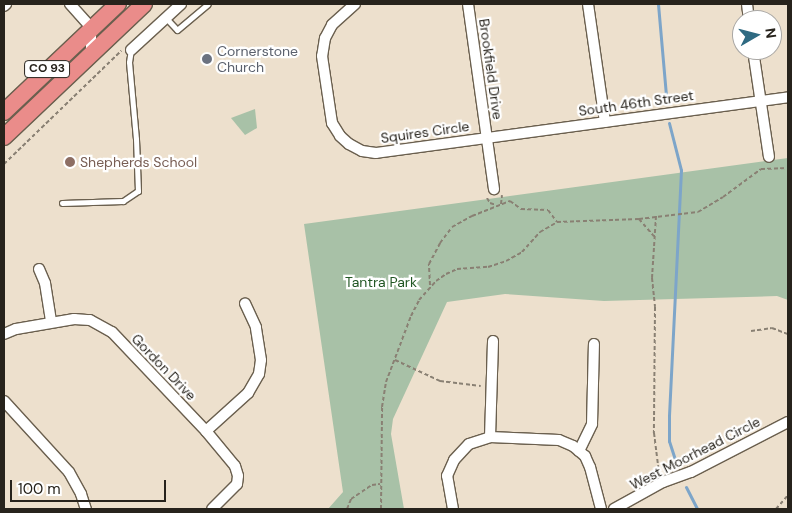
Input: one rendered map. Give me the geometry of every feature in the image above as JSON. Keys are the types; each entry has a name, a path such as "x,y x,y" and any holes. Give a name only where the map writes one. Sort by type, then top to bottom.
{"highway":[{"name":"CO 93","path":"4,112 118,4"},
{"name":"CO 93","path":"4,137 144,4"}],"street":[{"path":"70,4 92,27 91,54"},
{"path":"127,50 181,4"},
{"name":"Squires Circle","path":"355,4 332,25 325,38 322,56 332,123 340,136 349,144 362,151 376,153 487,137"},
{"name":"Brookfield Drive","path":"468,4 494,189"},
{"path":"588,4 605,122"},
{"path":"754,60 769,157"},
{"name":"South 46th Street","path":"487,137 788,97"},
{"path":"39,269 45,283 51,322"},
{"path":"206,431 248,393 259,374 261,360 256,327 245,303"},
{"name":"Gordon Drive","path":"4,334 16,329 74,319 90,320 101,324 112,332 206,431 235,466 238,476 237,484 212,509"},
{"path":"490,437 493,341"},
{"path":"579,451 592,424 594,344"},
{"path":"4,401 69,472 81,494 86,509"},
{"name":"West Moorhead Circle","path":"614,509 662,482 691,472 788,422"},
{"path":"453,509 448,476 454,460 469,444 490,437 559,440 574,446 590,467 601,509"}],"lane":[{"path":"166,18 177,30 208,4"},
{"path":"62,203 122,201 138,192 136,139 127,50"}],"path":[{"path":"4,164 127,50"},
{"path":"381,509 382,407 386,382 412,316 430,286 446,274 457,270 488,266 506,261 522,252 540,232 557,222 639,219 668,214 698,212 724,197 762,169 788,168"},
{"path":"487,198 490,203 501,204"},
{"path":"430,286 429,264 440,243 452,227 472,216 510,201 521,209 548,210 557,222"},
{"path":"656,216 652,278 655,307 654,433 662,482"},
{"path":"639,219 654,236"},
{"path":"751,331 772,328 788,334"},
{"path":"395,360 440,382 491,387"},
{"path":"347,509 351,499 372,485 380,484"},
{"path":"776,509 788,494"}],"green space":[{"path":"255,109 257,128 245,135 231,118"},
{"name":"Tantra Park","path":"788,158 788,300 777,296 604,301 505,294 447,302 393,419 391,434 404,509 328,509 343,492 304,224"}],"waterway":[{"path":"658,4 666,96"},
{"path":"669,123 681,170 669,416 669,441 675,460"},
{"path":"686,487 697,509"}],"place":[{"name":"Cornerstone Church","path":"207,59"},
{"name":"Shepherds School","path":"70,162"}]}
